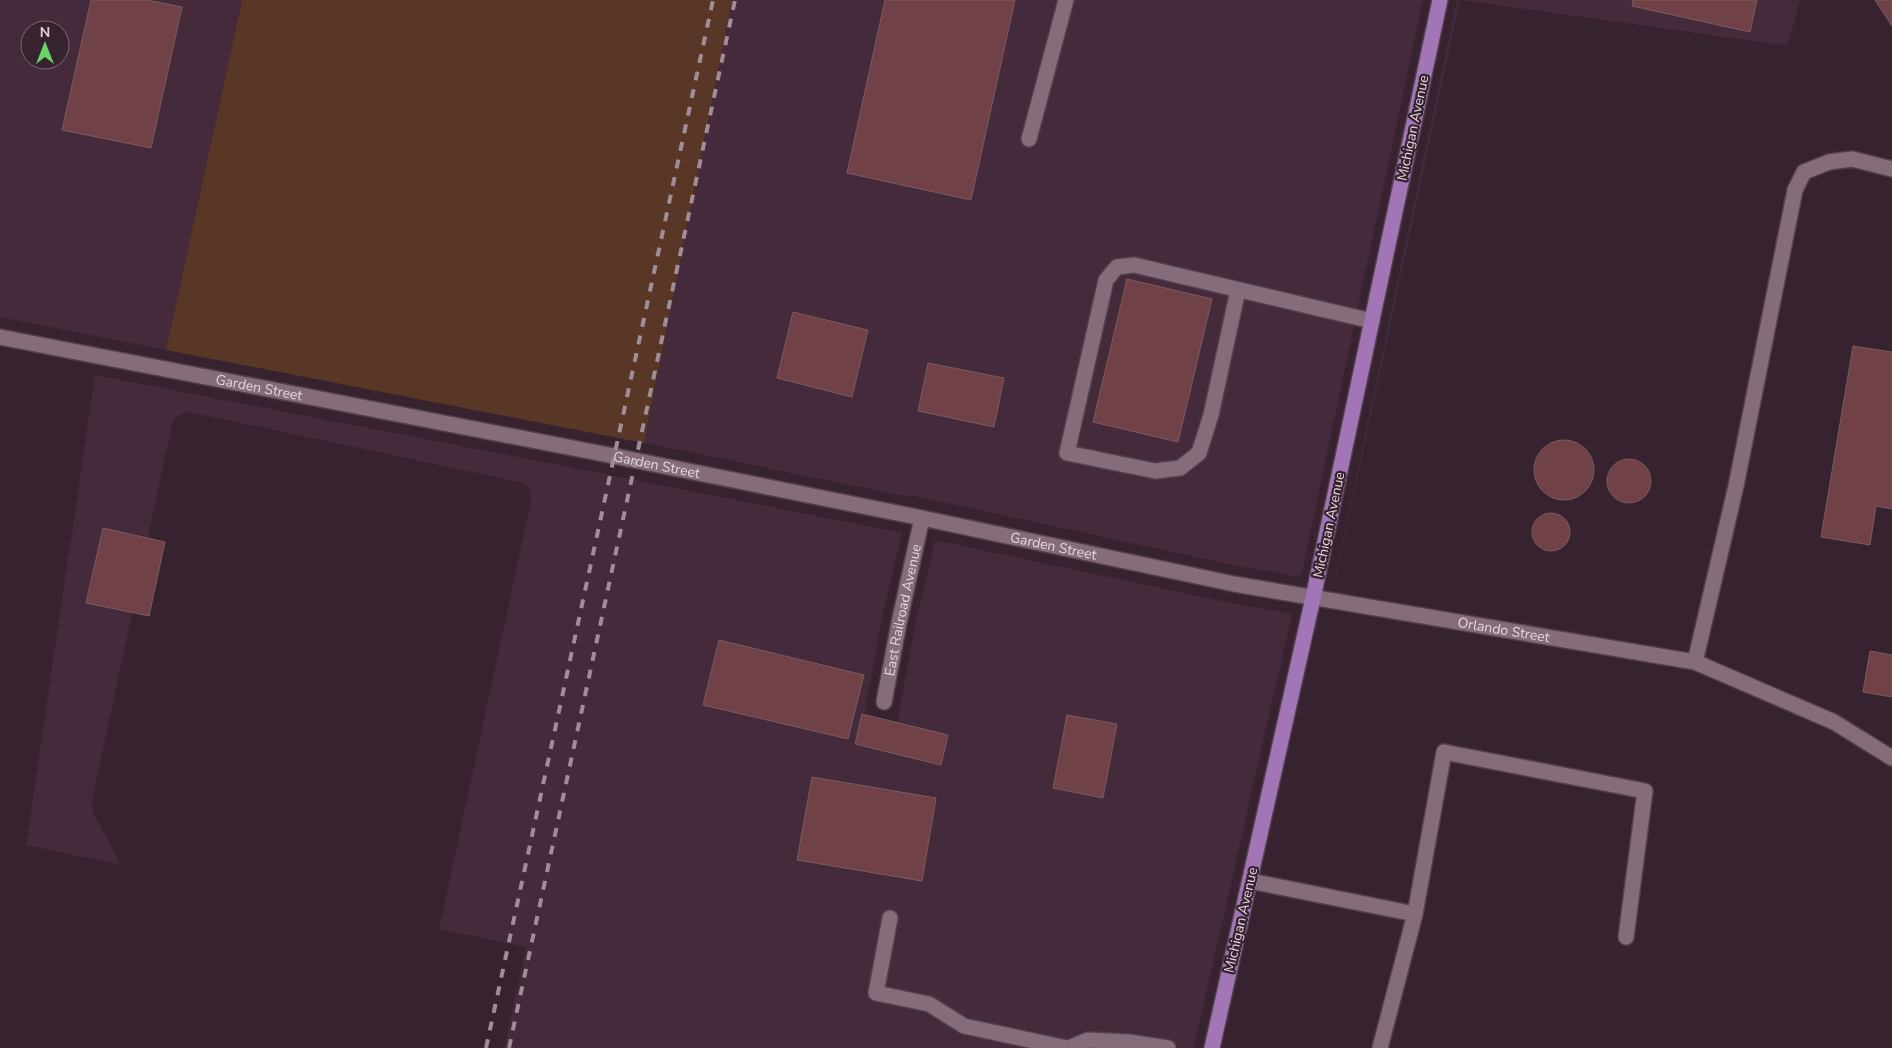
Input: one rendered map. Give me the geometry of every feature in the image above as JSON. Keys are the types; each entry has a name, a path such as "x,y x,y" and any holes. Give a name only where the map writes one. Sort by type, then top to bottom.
{"main road":[{"name":"Michigan Avenue","path":"1212,1048 1313,598 1440,0"}],"street":[{"path":"1029,139 1066,0"},
{"path":"1695,662 1736,486 1795,190 1804,172 1829,162 1852,159 1892,169"},
{"path":"1238,290 1211,414 1199,453 1180,468 1155,471 1067,453 1106,280 1117,267 1134,265 1372,321"},
{"name":"Garden Street","path":"0,337 614,456 922,518 1234,584 1313,598"},
{"name":"East Railroad Avenue","path":"884,702 922,518"},
{"name":"Orlando Street","path":"1313,598 1695,662 1834,722 1892,758"},
{"path":"1380,1048 1415,914 1444,752 1644,791 1626,937"},
{"path":"1250,881 1415,914"},
{"path":"890,918 876,993 929,1004 964,1026 1068,1048 1088,1040 1129,1042 1168,1048"}],"shaded area":[{"path":"0,0 242,0 166,350 0,317"},
{"path":"242,0 732,0 644,443 166,350"},
{"path":"732,0 1423,0 1301,577 1237,566 910,495 910,497 644,443"},
{"path":"1457,0 1460,0 1334,582"},
{"path":"1461,0 1800,0 1788,46"},
{"path":"95,375 902,533 882,618 864,716 897,723 915,626 935,540 1231,603 1292,614 1194,1048 504,1048 526,947 439,929 531,501 530,491 524,483 189,412 177,416 172,424 92,802 94,814 121,865 26,845"}],"building":[{"path":"91,0 147,0 182,7 151,148 62,130"},
{"path":"885,0 1015,0 971,200 847,173"},
{"path":"1633,0 1757,0 1750,32 1632,6"},
{"path":"1875,0 1892,0 1892,26"},
{"path":"1127,279 1212,299 1178,442 1093,422"},
{"path":"793,312 868,330 852,397 777,378"},
{"path":"1853,346 1892,352 1892,509 1876,506 1870,545 1821,537"},
{"path":"928,363 1004,378 994,427 918,411"},
{"path":"1558,440 1570,440 1581,445 1589,453 1594,464 1592,482 1581,495 1570,500 1558,500 1547,495 1539,487 1534,476 1534,464 1539,453 1547,445"},
{"path":"1633,459 1645,465 1650,472 1650,490 1645,497 1638,502 1625,503 1617,500 1610,493 1607,477 1610,469 1617,462"},
{"path":"1551,513 1558,514 1564,519 1569,525 1569,539 1564,545 1558,550 1551,551 1544,550 1538,545 1533,539 1532,532 1533,525 1538,519 1544,514"},
{"path":"103,528 165,542 149,616 86,603"},
{"path":"719,640 864,675 848,739 703,705"},
{"path":"1870,651 1892,655 1892,697 1863,692"},
{"path":"862,714 948,735 941,765 855,744"},
{"path":"1067,715 1117,724 1103,798 1053,788"},
{"path":"812,777 936,798 922,881 797,860"}],"railway":[{"path":"486,1048 713,0"},
{"path":"509,1048 735,0"}]}
